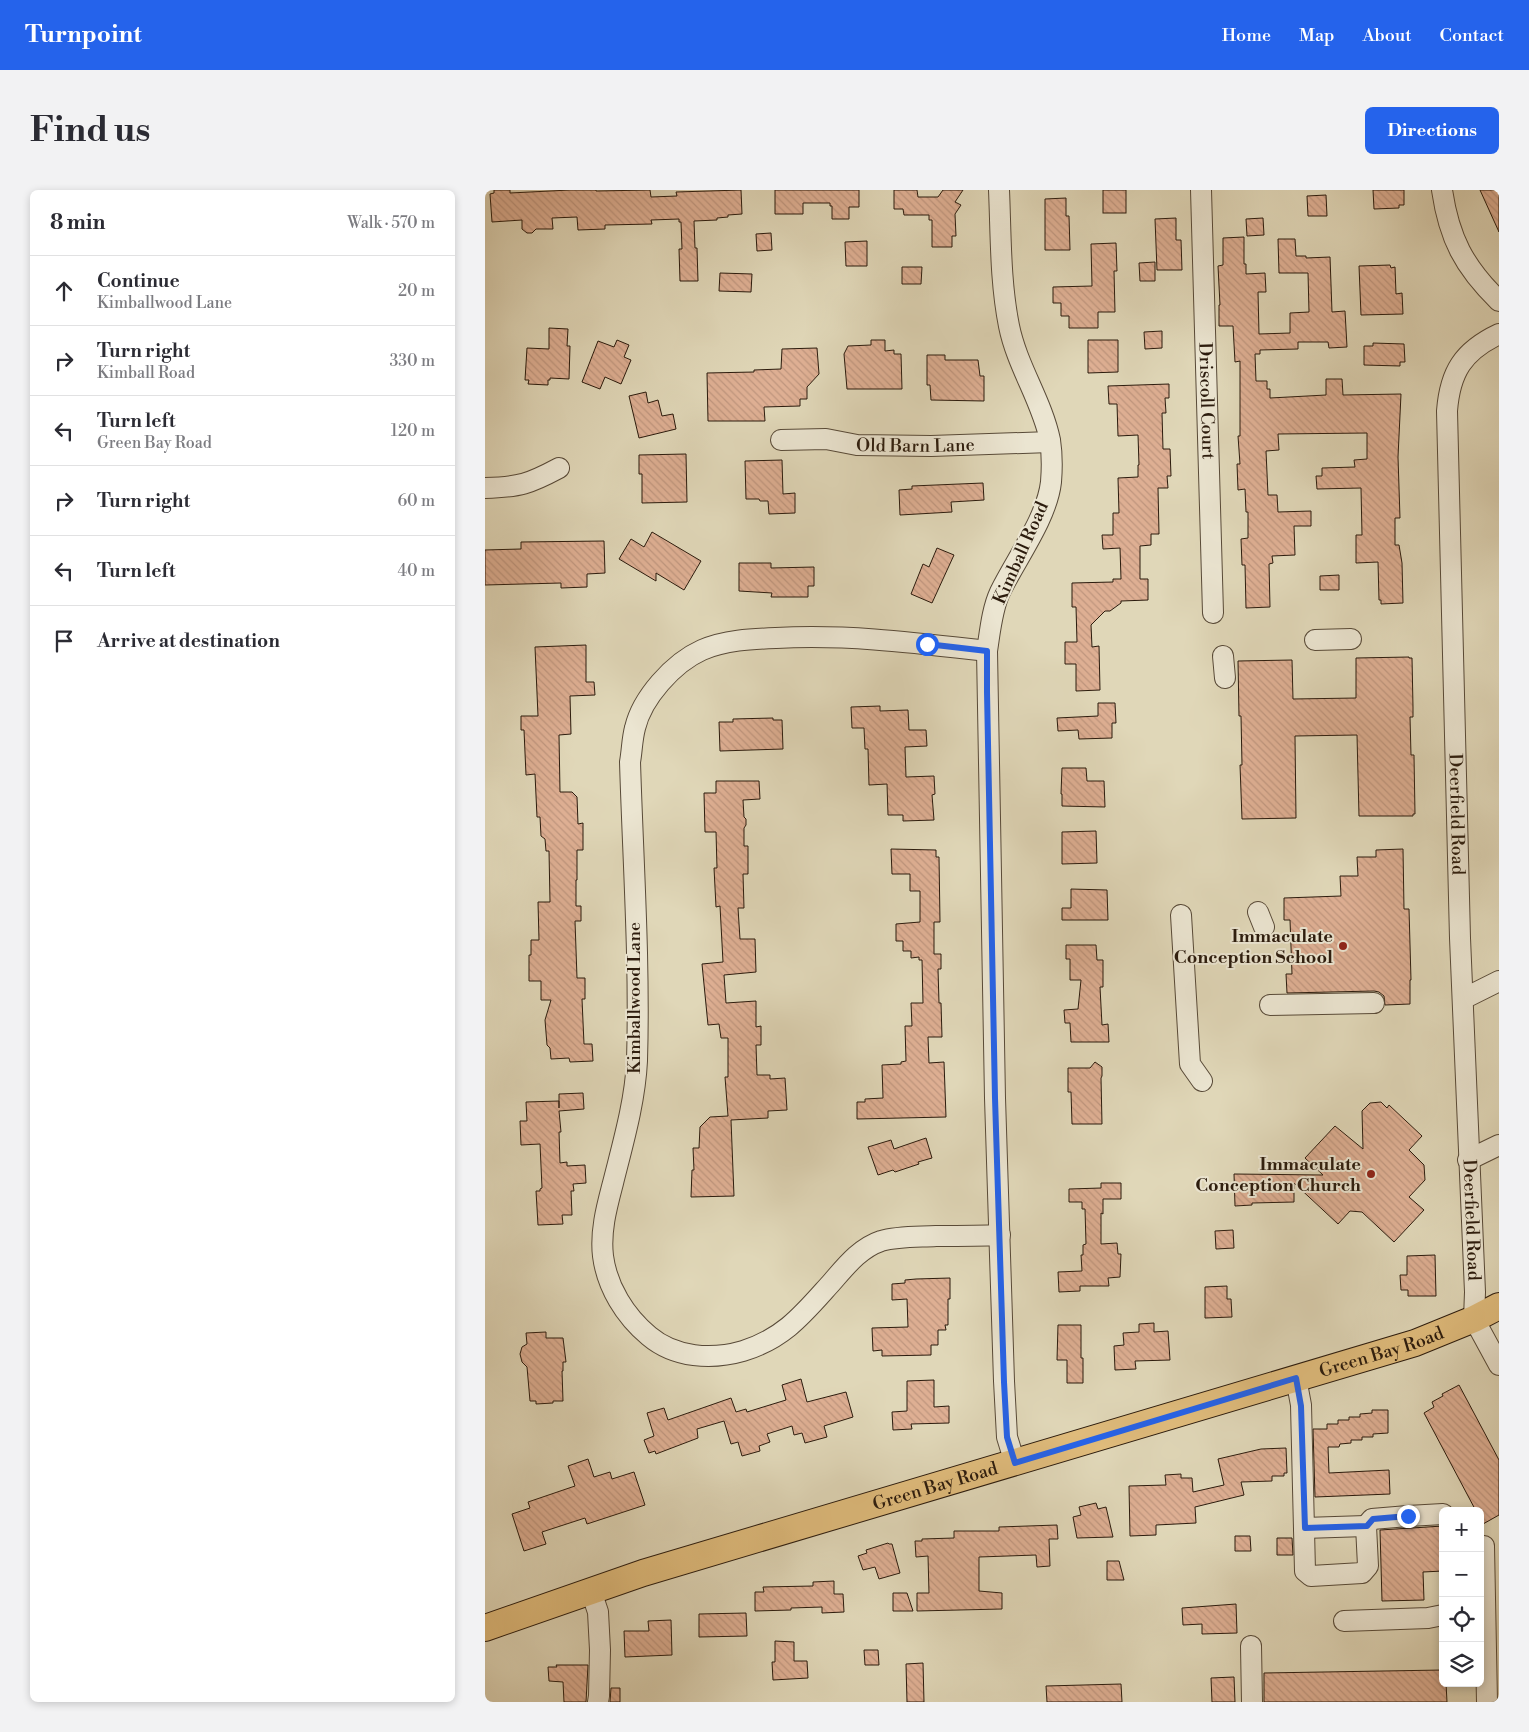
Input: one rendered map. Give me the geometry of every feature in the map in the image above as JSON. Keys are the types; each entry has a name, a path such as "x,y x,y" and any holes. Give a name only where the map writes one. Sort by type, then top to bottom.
{"main road":[{"name":"Green Bay Road","path":"485,1628 643,1573 1415,1342 1499,1306"}],"street":[{"name":"Kimball Road","path":"999,190 1002,273 1009,327 1045,423 1050,442 1051,483 1042,514 999,594 990,629 987,651 995,1098 1007,1437 1015,1463"},
{"name":"Driscoll Court","path":"1201,190 1213,613"},
{"path":"1442,190 1446,216 1455,242 1469,268 1499,301"},
{"name":"Deerfield Road","path":"1474,1318 1475,1292 1460,938 1447,411 1449,391 1455,374 1469,354 1482,343 1499,334"},
{"name":"Old Barn Lane","path":"781,440 826,439 867,446 1050,442"},
{"path":"485,488 509,488 526,485 559,468"},
{"name":"Kimballwood Lane","path":"987,651 834,636 739,640 703,649 688,658 655,688 647,700 635,727 630,762 637,990 637,1063 625,1135 602,1233 603,1256 610,1283 621,1304 638,1327 653,1340 683,1354 711,1356 741,1352 768,1342 783,1332 801,1316 852,1259 864,1249 881,1242 910,1237 1000,1235"},
{"path":"1315,640 1351,639"},
{"path":"1223,656 1225,678"},
{"path":"1181,915 1190,1064 1202,1081"},
{"path":"1463,999 1499,981"},
{"path":"1270,1005 1374,1003"},
{"path":"1469,1160 1499,1145"},
{"path":"1474,1318 1499,1365"},
{"path":"1296,1378 1301,1406 1305,1571 1311,1576 1362,1573 1368,1566 1367,1526 1373,1519 1439,1514"},
{"path":"1305,1528 1367,1526"},
{"path":"1484,1597 1488,1542"},
{"path":"591,1591 598,1612 600,1650 598,1702"},
{"path":"1344,1621 1428,1618 1439,1616"},
{"path":"1484,1634 1487,1702"},
{"path":"1251,1646 1252,1702"}],"building":[{"path":"494,190 510,190 510,193 570,190 650,190 651,197 677,196 676,192 741,190 742,214 728,215 728,217 717,218 717,220 694,221 698,281 680,281 679,249 682,249 681,222 679,222 679,219 651,220 652,224 605,225 605,229 578,230 577,217 552,218 553,229 536,229 532,233 527,233 522,229 522,220 492,222 490,194 494,193"},
{"path":"775,190 859,190 859,207 849,207 849,219 832,219 832,206 830,206 830,203 803,203 803,214 775,214"},
{"path":"894,190 917,190 918,197 938,197 943,190 963,190 955,202 961,205 955,214 956,236 952,236 952,247 932,247 932,220 929,220 929,215 904,215 903,209 894,209"},
{"path":"1103,190 1126,190 1126,213 1103,213"},
{"path":"1373,190 1404,190 1404,205 1399,205 1399,208 1374,209"},
{"path":"1480,190 1499,190 1499,232"},
{"path":"1326,195 1327,216 1308,216 1307,196"},
{"path":"1066,198 1066,216 1069,216 1070,250 1045,250 1045,199"},
{"path":"1176,218 1176,240 1181,240 1182,270 1157,270 1155,219"},
{"path":"1263,218 1264,235 1247,236 1246,219"},
{"path":"771,233 772,250 757,251 756,234"},
{"path":"1244,237 1246,274 1265,273 1266,292 1258,292 1259,334 1290,333 1290,313 1309,312 1308,273 1279,273 1278,239 1295,239 1296,256 1306,256 1306,258 1330,257 1332,312 1345,311 1347,347 1329,348 1328,342 1298,342 1298,349 1260,350 1260,354 1255,354 1256,381 1267,381 1267,389 1270,389 1270,398 1326,395 1326,379 1342,379 1343,395 1401,394 1398,457 1400,518 1395,518 1395,545 1399,545 1402,563 1403,603 1381,604 1381,600 1379,600 1378,562 1356,563 1356,535 1362,535 1361,488 1317,489 1316,476 1322,476 1322,468 1355,467 1354,460 1367,459 1367,433 1278,434 1279,450 1266,451 1268,495 1277,495 1278,512 1311,511 1311,526 1294,526 1295,555 1272,556 1273,563 1269,564 1270,607 1246,608 1245,565 1242,565 1241,539 1248,538 1248,512 1246,512 1245,489 1238,490 1237,464 1240,464 1238,436 1240,436 1240,361 1235,362 1233,326 1219,326 1218,266 1223,265 1223,238"},
{"path":"867,241 867,266 846,266 845,242"},
{"path":"1116,243 1117,271 1114,271 1115,312 1098,312 1098,328 1069,328 1069,316 1061,316 1061,303 1053,303 1053,287 1092,286 1091,244"},
{"path":"1155,262 1155,281 1140,281 1139,263"},
{"path":"1390,265 1391,268 1395,267 1396,294 1402,293 1403,314 1361,315 1359,266"},
{"path":"902,267 922,267 921,284 902,284"},
{"path":"720,273 752,274 751,292 719,291"},
{"path":"549,328 568,329 567,346 570,346 569,379 550,378 548,385 528,384 529,380 525,380 527,348 549,349"},
{"path":"1162,331 1162,348 1145,349 1144,332"},
{"path":"617,340 629,345 624,357 631,360 621,384 605,377 600,389 582,382 598,341 614,347"},
{"path":"871,340 885,340 885,351 894,350 894,354 901,354 902,389 847,389 844,354 848,346 871,345"},
{"path":"1088,340 1118,340 1118,372 1088,373"},
{"path":"1373,343 1404,344 1405,362 1400,362 1400,366 1364,365 1364,346 1373,346"},
{"path":"817,348 819,374 807,387 807,399 800,399 800,406 764,407 765,421 708,421 707,373 754,372 754,370 781,369 782,349"},
{"path":"927,355 945,355 945,360 978,360 980,376 984,376 984,401 931,400 930,385 927,385"},
{"path":"1169,384 1169,398 1165,398 1166,413 1162,413 1163,449 1170,449 1171,476 1167,476 1168,488 1158,488 1159,534 1151,534 1151,545 1140,546 1140,579 1148,579 1148,600 1121,601 1110,611 1105,611 1091,625 1092,647 1099,646 1100,690 1076,691 1076,664 1065,664 1065,642 1077,642 1076,607 1072,607 1072,583 1113,582 1113,579 1121,579 1120,548 1103,549 1102,535 1113,535 1113,513 1119,513 1118,478 1138,477 1138,435 1118,436 1117,404 1109,404 1108,386"},
{"path":"646,392 648,403 658,400 662,416 673,414 676,429 639,438 629,396"},
{"path":"686,454 687,502 642,503 642,474 639,474 639,455"},
{"path":"782,460 783,494 795,493 795,513 769,514 768,501 746,499 745,461"},
{"path":"983,483 984,500 951,502 952,512 900,515 899,490 912,489 912,486"},
{"path":"652,532 701,561 684,590 656,573 656,581 619,559 631,539 644,547"},
{"path":"604,541 605,573 587,574 587,587 561,588 561,583 485,585 485,550 521,549 521,542"},
{"path":"937,548 954,555 932,603 911,594 923,564 929,567"},
{"path":"739,563 771,563 771,568 814,567 814,586 808,586 808,597 771,597 772,593 739,591"},
{"path":"1339,575 1339,590 1320,590 1320,576"},
{"path":"586,645 586,682 594,682 595,695 570,696 571,734 559,735 560,792 572,792 577,797 578,824 583,823 583,850 577,850 576,906 581,906 581,921 575,921 577,978 585,978 585,999 582,999 584,1044 592,1044 593,1061 570,1062 569,1058 551,1059 550,1048 547,1045 545,1020 551,1000 541,1000 541,981 529,981 531,940 539,940 538,902 550,902 549,851 546,851 545,839 541,836 540,817 537,817 535,774 526,775 524,730 521,730 521,716 538,716 535,647"},
{"path":"1356,658 1412,658 1413,717 1410,717 1411,755 1414,755 1415,814 1413,816 1359,816 1357,735 1295,736 1296,818 1242,819 1241,716 1239,716 1238,661 1292,660 1293,699 1356,698"},
{"path":"1098,703 1115,703 1116,723 1112,723 1112,738 1079,739 1078,730 1058,731 1057,718 1098,716"},
{"path":"880,706 880,711 908,710 909,730 926,730 927,746 905,747 906,777 934,776 935,794 932,795 934,820 903,821 903,815 888,815 887,784 869,785 868,749 865,749 864,728 852,728 851,707"},
{"path":"773,718 773,720 782,720 783,749 720,751 719,722 733,722 733,719"},
{"path":"1062,768 1086,768 1087,781 1104,781 1105,807 1062,806"},
{"path":"716,781 759,781 760,799 743,800 744,817 746,819 744,846 748,846 748,874 743,874 744,908 738,908 740,939 755,939 756,972 724,975 726,1003 756,1001 756,1027 761,1026 761,1045 756,1045 757,1075 770,1075 770,1079 785,1078 787,1110 768,1111 768,1118 731,1120 734,1196 691,1197 692,1170 694,1170 693,1148 699,1148 700,1127 710,1117 728,1116 725,1077 728,1077 728,1038 721,1038 719,1024 708,1025 702,964 723,962 720,906 716,907 714,868 717,868 716,832 705,832 704,793 716,793"},
{"path":"1096,831 1097,863 1062,864 1062,832"},
{"path":"891,849 936,850 936,857 939,857 940,922 934,922 934,954 941,954 941,969 938,969 942,1037 928,1037 929,1063 944,1062 946,1117 857,1119 857,1102 865,1102 865,1099 883,1098 882,1065 901,1064 901,1062 906,1061 905,1026 912,1026 911,1003 923,1003 922,960 919,960 919,957 911,958 911,951 903,951 903,941 896,941 896,924 920,922 920,891 910,891 910,874 892,874"},
{"path":"1403,849 1404,909 1409,909 1410,1004 1385,1005 1384,996 1374,991 1287,993 1286,974 1292,974 1290,920 1284,920 1284,898 1341,896 1340,876 1358,876 1357,857 1376,857 1376,850"},
{"path":"1071,889 1107,890 1108,920 1062,920 1062,908 1071,908"},
{"path":"1066,945 1096,945 1097,960 1103,960 1103,987 1100,987 1102,1025 1108,1024 1109,1042 1071,1042 1070,1023 1065,1023 1064,1010 1078,1009 1081,980 1070,980 1070,959 1066,959"},
{"path":"1095,1062 1102,1067 1102,1124 1072,1124 1071,1092 1068,1092 1068,1068 1090,1068"},
{"path":"583,1093 584,1109 559,1111 561,1132 559,1132 560,1163 567,1162 567,1166 585,1165 586,1183 573,1184 574,1191 571,1191 572,1215 562,1215 563,1224 538,1225 536,1191 540,1191 542,1188 540,1144 521,1145 520,1121 527,1121 526,1102 559,1101 559,1094"},
{"name":"Immaculate Conception Church","path":"1381,1102 1387,1108 1389,1105 1422,1136 1409,1150 1424,1165 1425,1180 1409,1197 1424,1210 1394,1242 1362,1212 1350,1211 1338,1224 1294,1183 1294,1202 1252,1203 1252,1205 1235,1206 1234,1174 1323,1175 1305,1158 1335,1126 1363,1149 1362,1111 1370,1103"},
{"path":"926,1138 932,1158 895,1172 893,1170 878,1175 868,1147 891,1140 894,1149"},
{"path":"1101,1183 1121,1183 1121,1199 1103,1199 1103,1214 1101,1213 1101,1244 1117,1243 1118,1254 1121,1254 1120,1277 1108,1278 1109,1286 1080,1286 1080,1291 1059,1292 1058,1272 1082,1271 1081,1255 1083,1255 1083,1245 1086,1244 1085,1209 1082,1209 1082,1202 1069,1202 1069,1189 1101,1188"},
{"path":"1233,1230 1234,1248 1216,1249 1215,1231"},
{"path":"1435,1255 1436,1296 1408,1296 1408,1290 1401,1290 1400,1275 1407,1275 1407,1256"},
{"path":"950,1278 948,1325 945,1325 946,1330 938,1330 938,1345 931,1345 931,1355 882,1356 882,1350 873,1351 872,1328 908,1327 907,1299 892,1300 892,1284 905,1283 905,1280"},
{"path":"1227,1286 1227,1299 1231,1299 1232,1317 1205,1318 1205,1287"},
{"path":"1154,1323 1154,1332 1168,1331 1170,1360 1135,1361 1136,1369 1115,1370 1114,1346 1124,1345 1123,1333 1139,1332 1139,1324"},
{"path":"1058,1325 1081,1325 1083,1383 1067,1383 1067,1360 1057,1360"},
{"path":"546,1332 546,1338 563,1338 566,1362 563,1362 562,1371 563,1401 536,1404 536,1401 530,1401 527,1367 522,1362 520,1354 522,1347 527,1344 526,1333"},
{"path":"801,1379 807,1402 846,1392 853,1417 824,1426 827,1437 805,1443 802,1433 794,1435 792,1426 767,1434 770,1442 759,1446 760,1451 742,1456 738,1442 731,1444 724,1421 697,1429 698,1438 656,1454 655,1451 649,1453 644,1440 654,1436 647,1413 664,1408 668,1420 731,1398 736,1412 746,1409 747,1412 786,1400 782,1385"},
{"path":"934,1380 934,1407 949,1406 949,1423 911,1424 912,1429 893,1430 892,1412 907,1411 907,1381"},
{"path":"1459,1385 1499,1460 1499,1515 1484,1523 1484,1507 1474,1507 1424,1413 1434,1407 1432,1402 1443,1396 1442,1394"},
{"path":"1372,1410 1388,1410 1388,1433 1373,1434 1373,1437 1362,1437 1362,1440 1351,1440 1351,1443 1340,1444 1339,1447 1328,1447 1329,1473 1389,1470 1390,1494 1315,1497 1313,1429 1327,1429 1327,1424 1338,1424 1338,1420 1360,1417 1360,1414 1372,1413"},
{"path":"1286,1448 1287,1473 1284,1473 1284,1476 1272,1476 1272,1481 1241,1482 1244,1495 1195,1507 1196,1523 1156,1525 1156,1535 1130,1536 1129,1486 1166,1485 1165,1475 1181,1474 1181,1478 1192,1478 1193,1492 1224,1485 1218,1459 1261,1449"},
{"path":"588,1459 594,1477 610,1472 612,1479 634,1472 645,1505 587,1524 585,1518 542,1532 546,1544 524,1551 512,1514 530,1508 528,1502 575,1486 568,1466"},
{"path":"1096,1503 1098,1509 1106,1507 1113,1537 1077,1538 1073,1517 1081,1515 1079,1507"},
{"path":"1057,1525 1058,1539 1049,1539 1050,1566 1037,1567 1036,1555 979,1557 979,1591 1002,1593 1002,1609 917,1611 917,1593 929,1593 928,1556 916,1557 915,1541 954,1538 954,1531 999,1531 999,1527"},
{"path":"1439,1526 1439,1571 1423,1572 1424,1600 1382,1601 1380,1530"},
{"path":"1235,1536 1250,1536 1251,1551 1235,1551"},
{"path":"1277,1538 1292,1538 1293,1555 1277,1555"},
{"path":"888,1543 892,1544 900,1573 879,1579 875,1567 863,1570 858,1556 867,1553 866,1550"},
{"path":"1107,1561 1119,1561 1124,1580 1107,1580"},
{"path":"834,1581 834,1594 843,1594 844,1612 822,1613 822,1607 755,1611 755,1592 764,1592 763,1587 813,1586 813,1582"},
{"path":"893,1593 907,1593 913,1611 893,1611"},
{"path":"1236,1604 1237,1633 1202,1634 1202,1624 1183,1625 1182,1608"},
{"path":"746,1613 747,1636 699,1637 699,1614"},
{"path":"671,1620 672,1655 625,1657 624,1631 649,1631 648,1621"},
{"path":"775,1641 794,1642 794,1661 807,1661 808,1678 773,1680 772,1662 775,1662"},
{"path":"864,1650 878,1650 879,1665 865,1665"},
{"path":"923,1663 924,1702 907,1702 906,1664"},
{"path":"556,1665 588,1665 586,1702 564,1702 563,1682 549,1681 548,1667 557,1667"},
{"path":"1439,1670 1439,1687 1446,1687 1447,1702 1264,1702 1264,1673"},
{"path":"1234,1677 1235,1702 1212,1702 1211,1678"},
{"path":"1121,1684 1122,1702 1047,1702 1046,1686"},
{"path":"611,1688 620,1688 620,1702 610,1702"}],"place":[{"name":"Immaculate Conception School","path":"1343,946"},
{"name":"Immaculate Conception Church","path":"1371,1174"}],"route":[{"path":"927,644 987,651 995,1098 1004,1382 1007,1437 1015,1463 1296,1378 1301,1406 1305,1528 1367,1526 1373,1519 1408,1516"}]}
